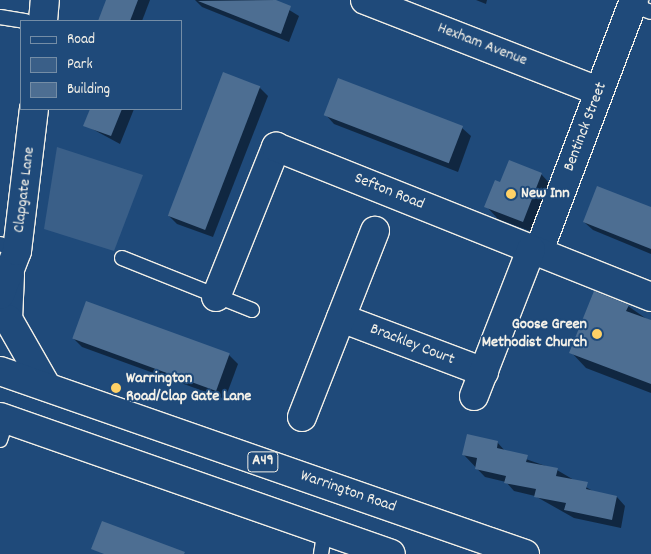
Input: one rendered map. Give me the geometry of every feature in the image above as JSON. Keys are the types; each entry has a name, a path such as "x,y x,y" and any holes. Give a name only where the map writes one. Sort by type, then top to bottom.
{"main road":[{"path":"43,20 45,0"},
{"name":"Hexham Avenue","path":"365,0 599,91"},
{"name":"Bentinck Street","path":"479,384 599,91 639,6"},
{"name":"Clapgate Lane","path":"34,110 7,265 8,319 47,387"},
{"name":"Sefton Road","path":"216,297 276,148 651,297"},
{"path":"302,417 375,231"},
{"name":"Brackley Court","path":"341,318 479,384"},
{"name":"Warrington Road","path":"0,371 526,554"},
{"path":"2,425 323,542 391,554"}],"lane":[{"path":"0,17 20,20"},
{"path":"122,258 252,310"}],"green space":[{"path":"57,147 143,175 114,251 44,229"}],"building":[{"path":"106,0 138,0 130,20 98,20"},
{"path":"276,0 291,6 281,34 198,1"},
{"path":"223,72 260,86 205,230 168,216"},
{"path":"338,78 463,126 449,163 324,115"},
{"path":"90,110 122,110 111,136 83,126"},
{"name":"New Inn","path":"509,160 542,173 523,222 484,207 495,180 500,182"},
{"path":"597,186 651,207 651,249 583,222"},
{"name":"Goose Green Methodist Church","path":"594,291 629,305 626,311 651,320 651,384 569,353"},
{"path":"86,301 230,353 216,391 72,339"},
{"path":"467,434 498,441 497,448 528,455 526,462 558,468 556,476 588,482 586,489 617,496 612,520 564,510 566,503 534,497 536,489 504,483 506,476 475,469 477,458 462,455"},
{"path":"102,521 185,552 184,554 104,554 91,549"}],"place":[{"name":"New Inn","path":"511,194"},
{"name":"Goose Green Methodist Church","path":"597,334"},
{"name":"Warrington Road/Clap Gate Lane","path":"116,388"}]}
